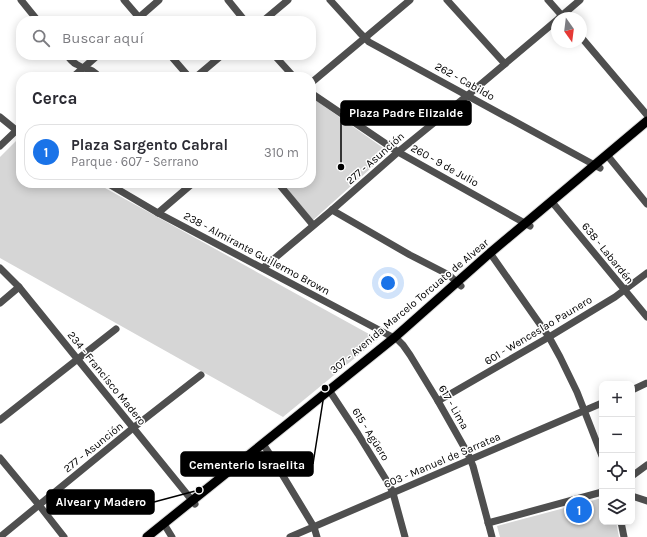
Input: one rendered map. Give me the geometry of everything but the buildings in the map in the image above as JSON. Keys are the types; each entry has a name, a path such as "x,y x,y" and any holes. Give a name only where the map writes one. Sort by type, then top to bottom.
{"main road":[{"name":"307 - Avenida Marcelo Torcuato de Alvear","path":"609,157 647,121"},
{"name":"307 - Avenida Marcelo Torcuato de Alvear","path":"147,537 165,526 396,339 597,167 647,129"},
{"name":"307 - Avenida Marcelo Torcuato de Alvear","path":"155,537 165,526"}],"street":[{"path":"21,0 34,16"},
{"path":"124,0 136,16"},
{"path":"143,16 159,0"},
{"path":"228,0 241,16"},
{"path":"269,16 288,0"},
{"name":"262 - Cabildo","path":"330,0 369,42 597,167"},
{"path":"316,79 410,0"},
{"path":"446,0 504,64"},
{"path":"548,0 557,12"},
{"name":"277 - Asunción","path":"567,12 580,0"},
{"name":"277 - Asunción","path":"263,268 398,152 551,26"},
{"path":"587,44 647,115"},
{"path":"70,60 77,65 90,69 94,72"},
{"path":"79,72 93,60"},
{"path":"174,60 185,72"},
{"path":"202,72 216,60"},
{"path":"279,60 289,72"},
{"name":"260 - 9 de Julio","path":"316,96 398,152 528,225"},
{"path":"0,116 16,128"},
{"path":"0,146 16,133"},
{"path":"609,157 647,204"},
{"name":"238 - Almirante Guillermo Brown","path":"116,188 158,213 396,339"},
{"path":"158,213 187,188"},
{"path":"282,188 313,225"},
{"name":"638 - Labardén","path":"553,204 647,317"},
{"path":"332,210 449,276 459,284"},
{"path":"492,256 549,337 585,410 601,453"},
{"name":"234 - Francisco Madero","path":"0,268 19,287 193,503"},
{"name":"601 - Wenceslao Paunero","path":"438,401 549,337 624,290 647,273"},
{"path":"0,302 19,287"},
{"path":"0,420 116,329"},
{"name":"617 - Lima","path":"396,339 410,355 471,460 492,537"},
{"name":"277 - Asunción","path":"0,537 133,428 201,375"},
{"path":"635,389 647,383"},
{"name":"615 - Agüero","path":"330,392 358,434 393,493 405,537"},
{"name":"603 - Manuel de Sarratea","path":"290,537 599,404"},
{"path":"264,446 314,527 317,537"},
{"path":"0,458 64,537"},
{"path":"635,474 647,465"},
{"path":"488,524 599,493"},
{"path":"635,497 647,501"},
{"path":"622,525 624,537"},
{"path":"165,526 172,537"}],"shaded area":[{"path":"316,101 389,152 313,220 286,188 316,188"},
{"path":"16,141 16,188 105,188 378,339 283,417 0,258 0,157"},
{"path":"599,499 599,525 617,525 619,537 500,537 497,526"}],"place":[{"name":"Plaza Padre Elizalde","path":"341,167"},
{"name":"Cementerio Israelita","path":"325,388"},
{"name":"Alvear y Madero","path":"199,490"},
{"name":"Plaza Sargento Cabral","path":"579,510"}]}
